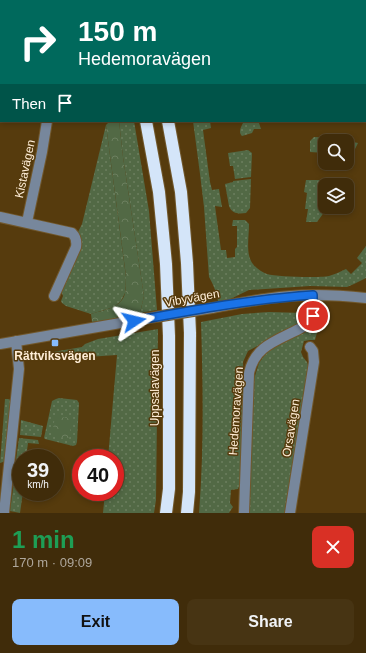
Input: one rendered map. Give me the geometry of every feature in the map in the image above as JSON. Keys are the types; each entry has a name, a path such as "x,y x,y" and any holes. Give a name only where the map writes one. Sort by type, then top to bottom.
{"highway":[{"name":"Uppsalavägen","path":"146,122 159,192 166,264 169,336 168,489 166,513"},
{"path":"168,122 181,192 187,263 190,333 189,492 187,513"}],"street":[{"name":"Kistavägen","path":"27,222 47,122"},
{"path":"0,217 72,233 76,239 76,247 54,296"},
{"name":"Vibyvägen","path":"0,344 274,298 313,295 366,298"},
{"name":"Hedemoravägen","path":"244,513 249,373 251,365 262,349 302,328 310,321 313,316 313,295"},
{"path":"4,513 5,466 20,369 16,341"},
{"name":"Orsavägen","path":"290,513 314,362 313,351 310,347"}],"green space":[{"path":"109,122 119,122 144,296 140,313 129,317 92,322 91,314 106,310 116,305 123,298 125,291 126,276 106,125"},
{"path":"119,122 134,122 149,211 157,310 140,313 144,296"},
{"path":"193,122 210,122 211,128 203,130 212,190 219,189 222,207 215,206 221,250 226,250 227,258 235,257 235,249 237,247 237,226 232,226 233,220 245,220 249,224 249,257 258,269 265,273 272,275 324,277 346,269 351,274 362,263 357,258 366,246 366,278 347,287 310,286 249,290 222,303 218,301 215,289 209,277 204,207"},
{"path":"243,123 259,123 261,129 254,129 252,133 242,136 240,131"},
{"path":"106,125 126,277 125,293 121,301 114,307 91,314 66,306 62,303 61,301 63,296 61,290 77,234 82,224"},
{"path":"314,137 318,137 318,153 310,152 310,141"},
{"path":"354,142 358,143 354,151"},
{"path":"248,150 252,153 251,177 235,179 233,166 230,166 228,153"},
{"path":"251,179 250,208 246,213 232,211 229,206 225,184 233,181"},
{"path":"306,180 318,180 318,214 323,214 317,222 306,222 308,209 305,209 307,193 304,192"},
{"path":"269,312 304,313 299,324 248,351 243,362 244,387 240,484 238,489 231,490 230,503 233,507 229,513 199,513 203,418 201,322 242,314"},
{"path":"322,314 315,340 304,341 301,352 310,371 287,513 249,513 254,379 259,363 267,352 281,343 316,326"},
{"path":"158,329 156,500 154,513 103,513 104,501 124,501 124,449 109,449 117,355 27,361 47,353 82,347 85,344 98,339"},
{"path":"59,398 77,400 79,403 77,442 76,445 73,446 44,438 52,401"},
{"path":"5,399 11,400 11,404 5,461 0,463"},
{"path":"55,416 72,419 69,439 52,436"},
{"path":"21,420 43,426 41,437 20,435"},
{"path":"19,438 38,440 39,444 28,443 27,449 17,449"},
{"path":"12,497 12,501 22,501 20,513 10,511"}],"place":[{"name":"Rättviksvägen","path":"55,343"}],"route":[{"path":"134,321 236,303 313,295 313,316"}]}
